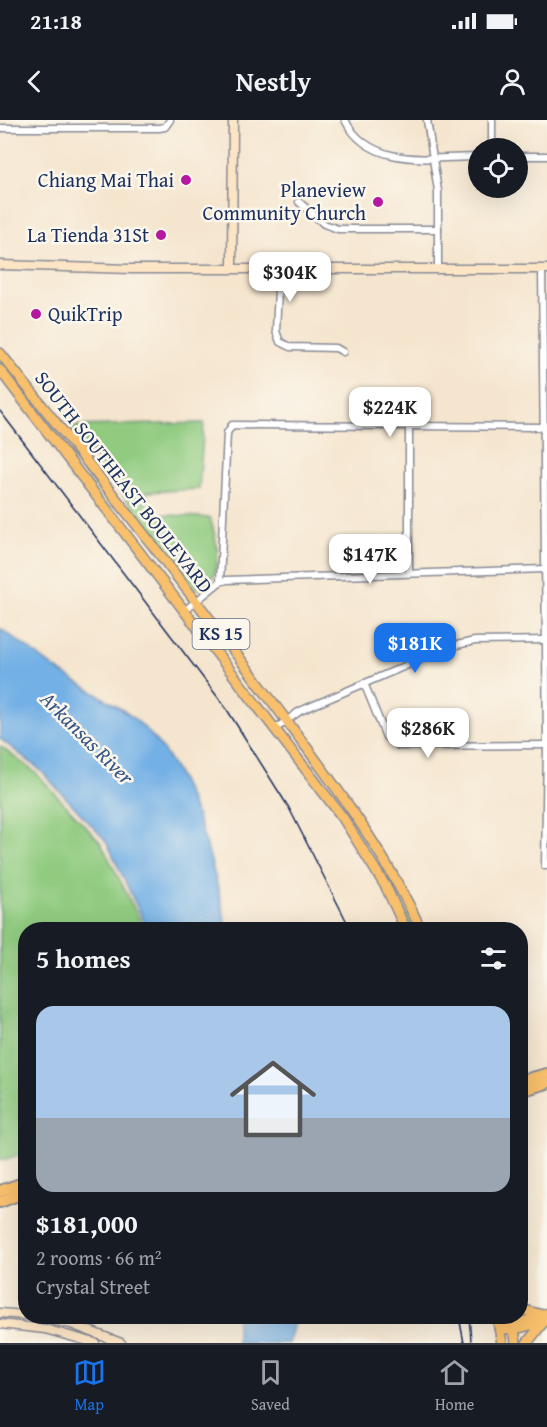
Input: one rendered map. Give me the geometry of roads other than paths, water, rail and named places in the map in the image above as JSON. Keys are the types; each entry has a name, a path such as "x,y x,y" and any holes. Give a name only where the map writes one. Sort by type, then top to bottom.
{"highway":[{"path":"528,1079 547,1074"},
{"path":"528,1089 547,1083"},
{"path":"528,1094 547,1090"},
{"path":"0,1191 18,1185"},
{"path":"0,1202 18,1195"}],"main road":[{"name":"SOUTH SOUTHEAST BOULEVARD","path":"0,353 286,720 365,829 401,887 417,922"},
{"name":"SOUTH SOUTHEAST BOULEVARD","path":"0,370 343,818 386,887 402,922"},
{"path":"528,1313 545,1318"},
{"path":"528,1321 545,1318"},
{"path":"526,1343 545,1318"},
{"path":"498,1324 502,1343"},
{"path":"500,1331 513,1324 516,1343"}],"street":[{"path":"0,128 159,128 165,127 170,120"},
{"path":"232,268 233,120"},
{"path":"345,120 354,134 379,153 393,157 468,157"},
{"path":"427,120 438,191 438,269"},
{"path":"492,120 492,138"},
{"path":"528,156 547,156"},
{"path":"299,202 324,224 338,229 438,229"},
{"path":"1,266 544,269 547,745 545,866"},
{"path":"279,269 276,331 280,342 296,348 336,348 344,352"},
{"path":"274,347 280,342"},
{"path":"220,582 229,427 234,424 544,427"},
{"path":"409,426 409,572"},
{"path":"184,611 220,582 409,572 545,569"},
{"path":"275,729 300,711 466,642 546,640"},
{"path":"364,683 386,737 399,746 547,745"},
{"path":"0,1314 18,1315"},
{"path":"0,1324 45,1329 95,1343"},
{"path":"71,1324 120,1343"}],"water":[{"name":"Arkansas River","path":"0,628 59,671 124,711 152,736 169,759 196,815 215,875 225,922 144,922 106,841 39,769 0,739"},
{"path":"237,1324 293,1324 289,1343 237,1343"}],"railway":[{"path":"0,411 226,708 289,808 347,922"},
{"path":"460,1324 464,1343"},
{"path":"470,1324 471,1340"}],"place":[{"name":"Chiang Mai Thai","path":"186,180"},
{"name":"Planeview Community Church","path":"378,202"},
{"name":"La Tienda 31St","path":"161,235"},
{"name":"QuikTrip","path":"36,314"}]}
